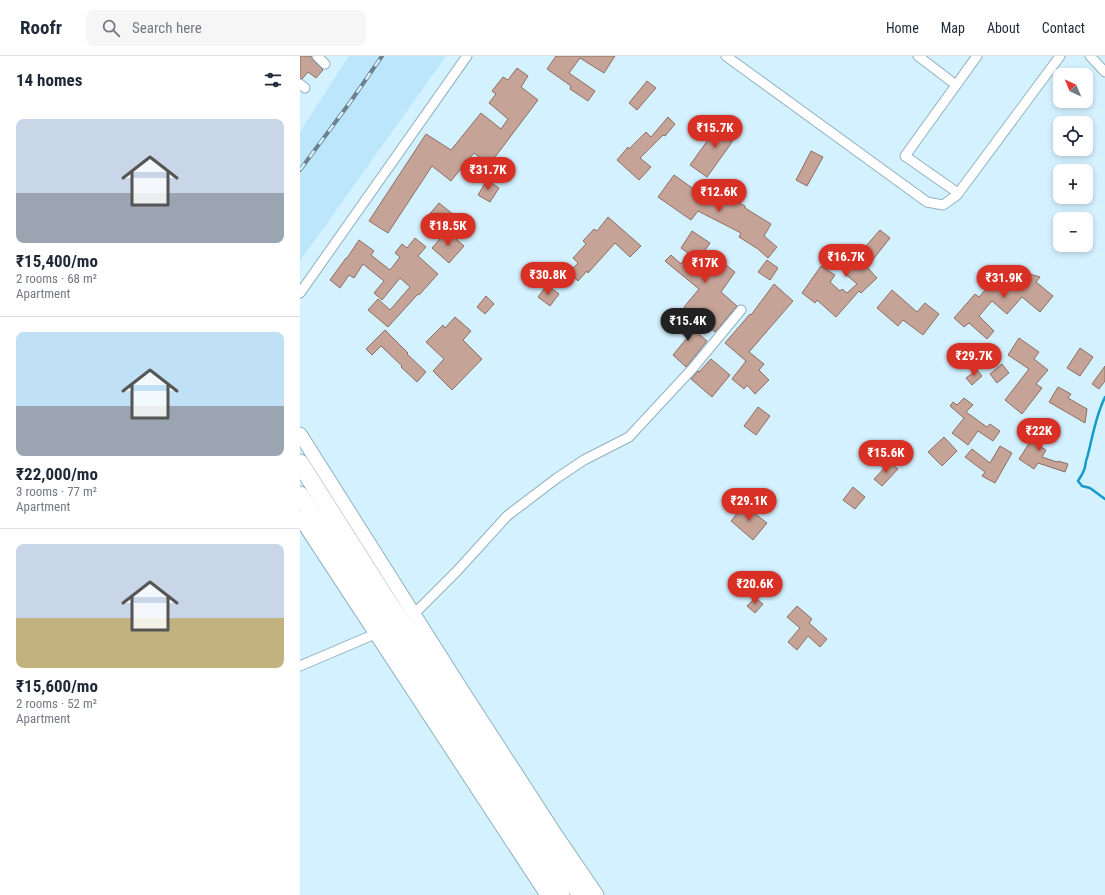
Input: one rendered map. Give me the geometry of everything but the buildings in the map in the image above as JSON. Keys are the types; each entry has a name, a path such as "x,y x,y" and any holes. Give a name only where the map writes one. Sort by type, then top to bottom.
{"highway":[{"path":"300,462 377,599 561,895"},
{"path":"300,495 377,599 580,895"}],"street":[{"path":"317,56 326,64"},
{"path":"300,293 467,56"},
{"path":"726,56 927,202 943,205 958,193 1060,56"},
{"path":"918,56 956,85"},
{"path":"958,193 905,156 977,56"},
{"path":"1090,56 1105,72"},
{"path":"414,614 457,571 507,516 557,478 584,460 629,437 693,368 741,310"},
{"path":"300,434 462,690 558,838 597,895"},
{"path":"300,518 547,895"},
{"path":"300,666 375,634"}],"shaded area":[{"path":"349,56 446,56 300,261 300,132"}],"waterway":[{"path":"1105,397 1096,419 1085,468 1078,481 1082,486 1090,488 1105,499"}],"railway":[{"path":"300,170 382,56"}]}
